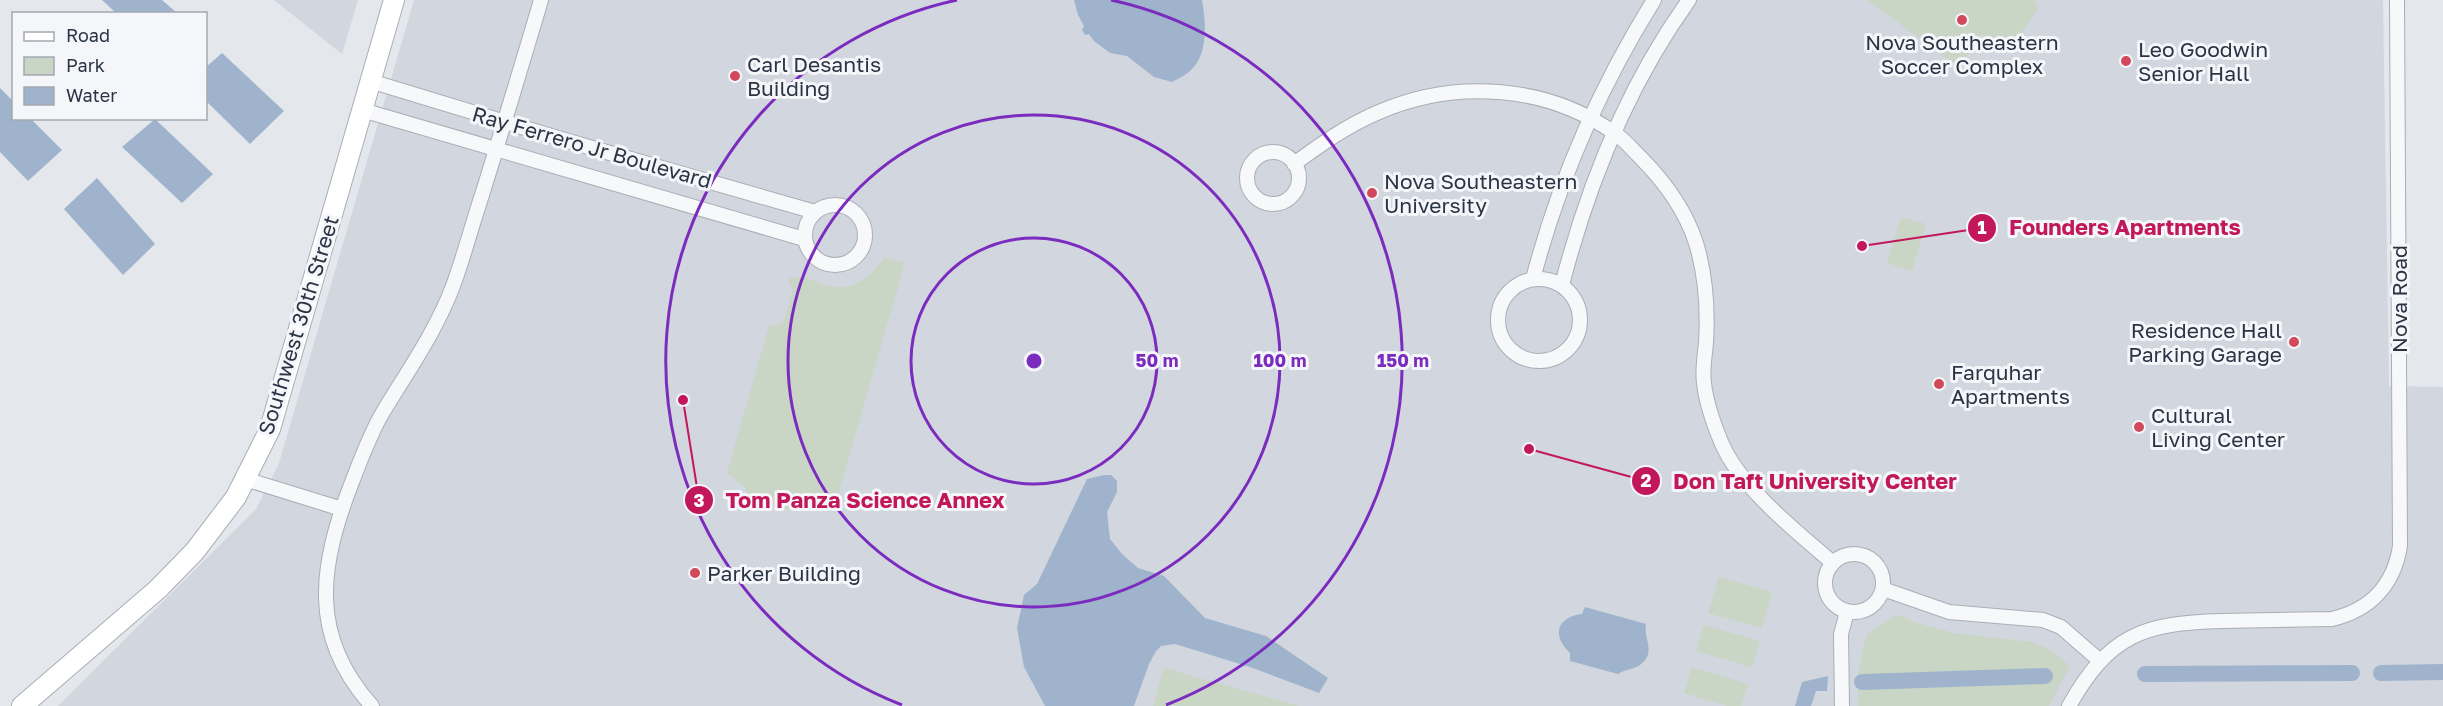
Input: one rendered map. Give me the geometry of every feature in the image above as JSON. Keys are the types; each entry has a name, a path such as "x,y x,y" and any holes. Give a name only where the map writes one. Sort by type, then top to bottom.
{"street":[{"name":"Southwest 30th Street","path":"22,706 166,582 195,551 236,497 270,429 394,0"},
{"path":"372,706 355,687 339,658 327,619 325,582 329,555 342,508 361,459 382,414 435,330 454,284 541,0"},
{"path":"1533,279 1563,180 1589,118 1626,45 1654,0"},
{"path":"1562,285 1585,209 1614,132 1637,82 1689,0"},
{"name":"Nova Road","path":"2100,660 2128,638 2161,625 2208,621 2332,619 2354,613 2379,594 2395,567 2400,546 2397,0"},
{"name":"Ray Ferrero Jr Boulevard","path":"370,81 815,212"},
{"path":"1294,164 1343,130 1379,111 1402,103 1456,92 1514,92 1545,100 1589,118 1614,132 1655,172 1689,224 1702,266 1706,297 1704,384 1722,445 1732,462 1761,497 1833,563"},
{"name":"Ray Ferrero Jr Boulevard","path":"362,110 804,240"},
{"path":"832,205 850,209 863,223 864,242 860,252 853,260 844,265 833,266 814,258 804,240 808,220 815,212 832,205"},
{"path":"1544,278 1562,285 1572,294 1578,305 1580,330 1575,342 1555,359 1543,362 1530,361 1518,356 1508,348 1501,337 1498,318 1503,300 1510,290 1521,282 1533,279 1544,278"},
{"path":"244,479 342,508"},
{"path":"1850,554 1868,557 1881,570 1883,589 1880,598 1866,610 1847,612 1831,600 1826,591 1825,581 1833,563 1850,554"},
{"path":"1883,589 1949,612 2043,620 2061,627 2100,660 2082,683 2069,706"},
{"path":"1842,706 1841,634 1847,612"}],"shaded area":[{"path":"274,0 358,0 342,54"},
{"name":"Nova Southeastern University","path":"414,0 2383,0 2389,386 2443,387 2443,706 58,706 256,509 279,463"}],"green space":[{"name":"Nova Southeastern Soccer Complex","path":"1867,0 2037,0 2035,4 2039,7 2008,52 1982,34 1959,67"},
{"path":"1901,217 1926,224 1912,271 1887,263"},
{"path":"885,258 905,263 834,509 831,512 810,508 796,511 772,506 762,510 748,507 746,488 727,473 769,326 782,324 784,321 793,289 789,283 790,278 805,278 833,287 843,287 866,278"},
{"path":"1719,577 1772,592 1762,628 1708,613"},
{"path":"1895,616 1902,616 1914,622 1954,633 2032,642 2047,648 2070,666 2049,706 1858,706 1858,672 1866,635"},
{"path":"1704,625 1760,641 1752,667 1696,651"},
{"path":"1692,667 1748,684 1741,706 1727,706 1684,693"},
{"path":"1164,668 1299,706 1153,706"}],"water":[{"path":"102,0 162,0 176,12 115,12"},
{"path":"1074,0 1202,0 1205,38 1200,57 1189,72 1172,82 1154,77 1127,56 1110,53 1094,41 1089,34 1085,35"},
{"path":"222,53 284,111 250,144 207,102 207,66"},
{"path":"0,88 12,100 12,120 32,120 62,150 28,181 0,152"},
{"path":"156,120 213,174 182,203 122,147"},
{"path":"97,178 155,244 123,275 64,209"},
{"path":"1111,475 1117,481 1117,492 1107,512 1110,539 1122,554 1138,568 1164,576 1205,618 1266,636 1328,678 1319,693 1253,668 1175,644 1161,646 1156,651 1134,706 1045,706 1024,667 1017,628 1024,595 1037,584 1087,479"},
{"path":"1585,607 1646,624 1649,650 1645,660 1637,667 1618,674 1570,661 1570,653 1564,647 1559,634 1560,628 1567,619 1582,614"},
{"path":"1828,676 1827,691 1816,691 1811,706 1795,706 1802,682"}],"waterway":[{"path":"2381,673 2443,672"},
{"path":"2145,674 2352,673"},
{"path":"1862,682 2045,676"}],"place":[{"name":"Nova Southeastern Soccer Complex","path":"1962,20"},
{"name":"Leo Goodwin Senior Hall","path":"2126,61"},
{"name":"Carl Desantis Building","path":"735,76"},
{"name":"Nova Southeastern University","path":"1372,193"},
{"name":"Founders Apartments","path":"1862,246"},
{"name":"Residence Hall Parking Garage","path":"2294,342"},
{"name":"Farquhar Apartments","path":"1939,384"},
{"name":"Tom Panza Science Annex","path":"683,400"},
{"name":"Cultural Living Center","path":"2139,427"},
{"name":"Don Taft University Center","path":"1529,449"},
{"name":"Parker Building","path":"695,573"}]}
